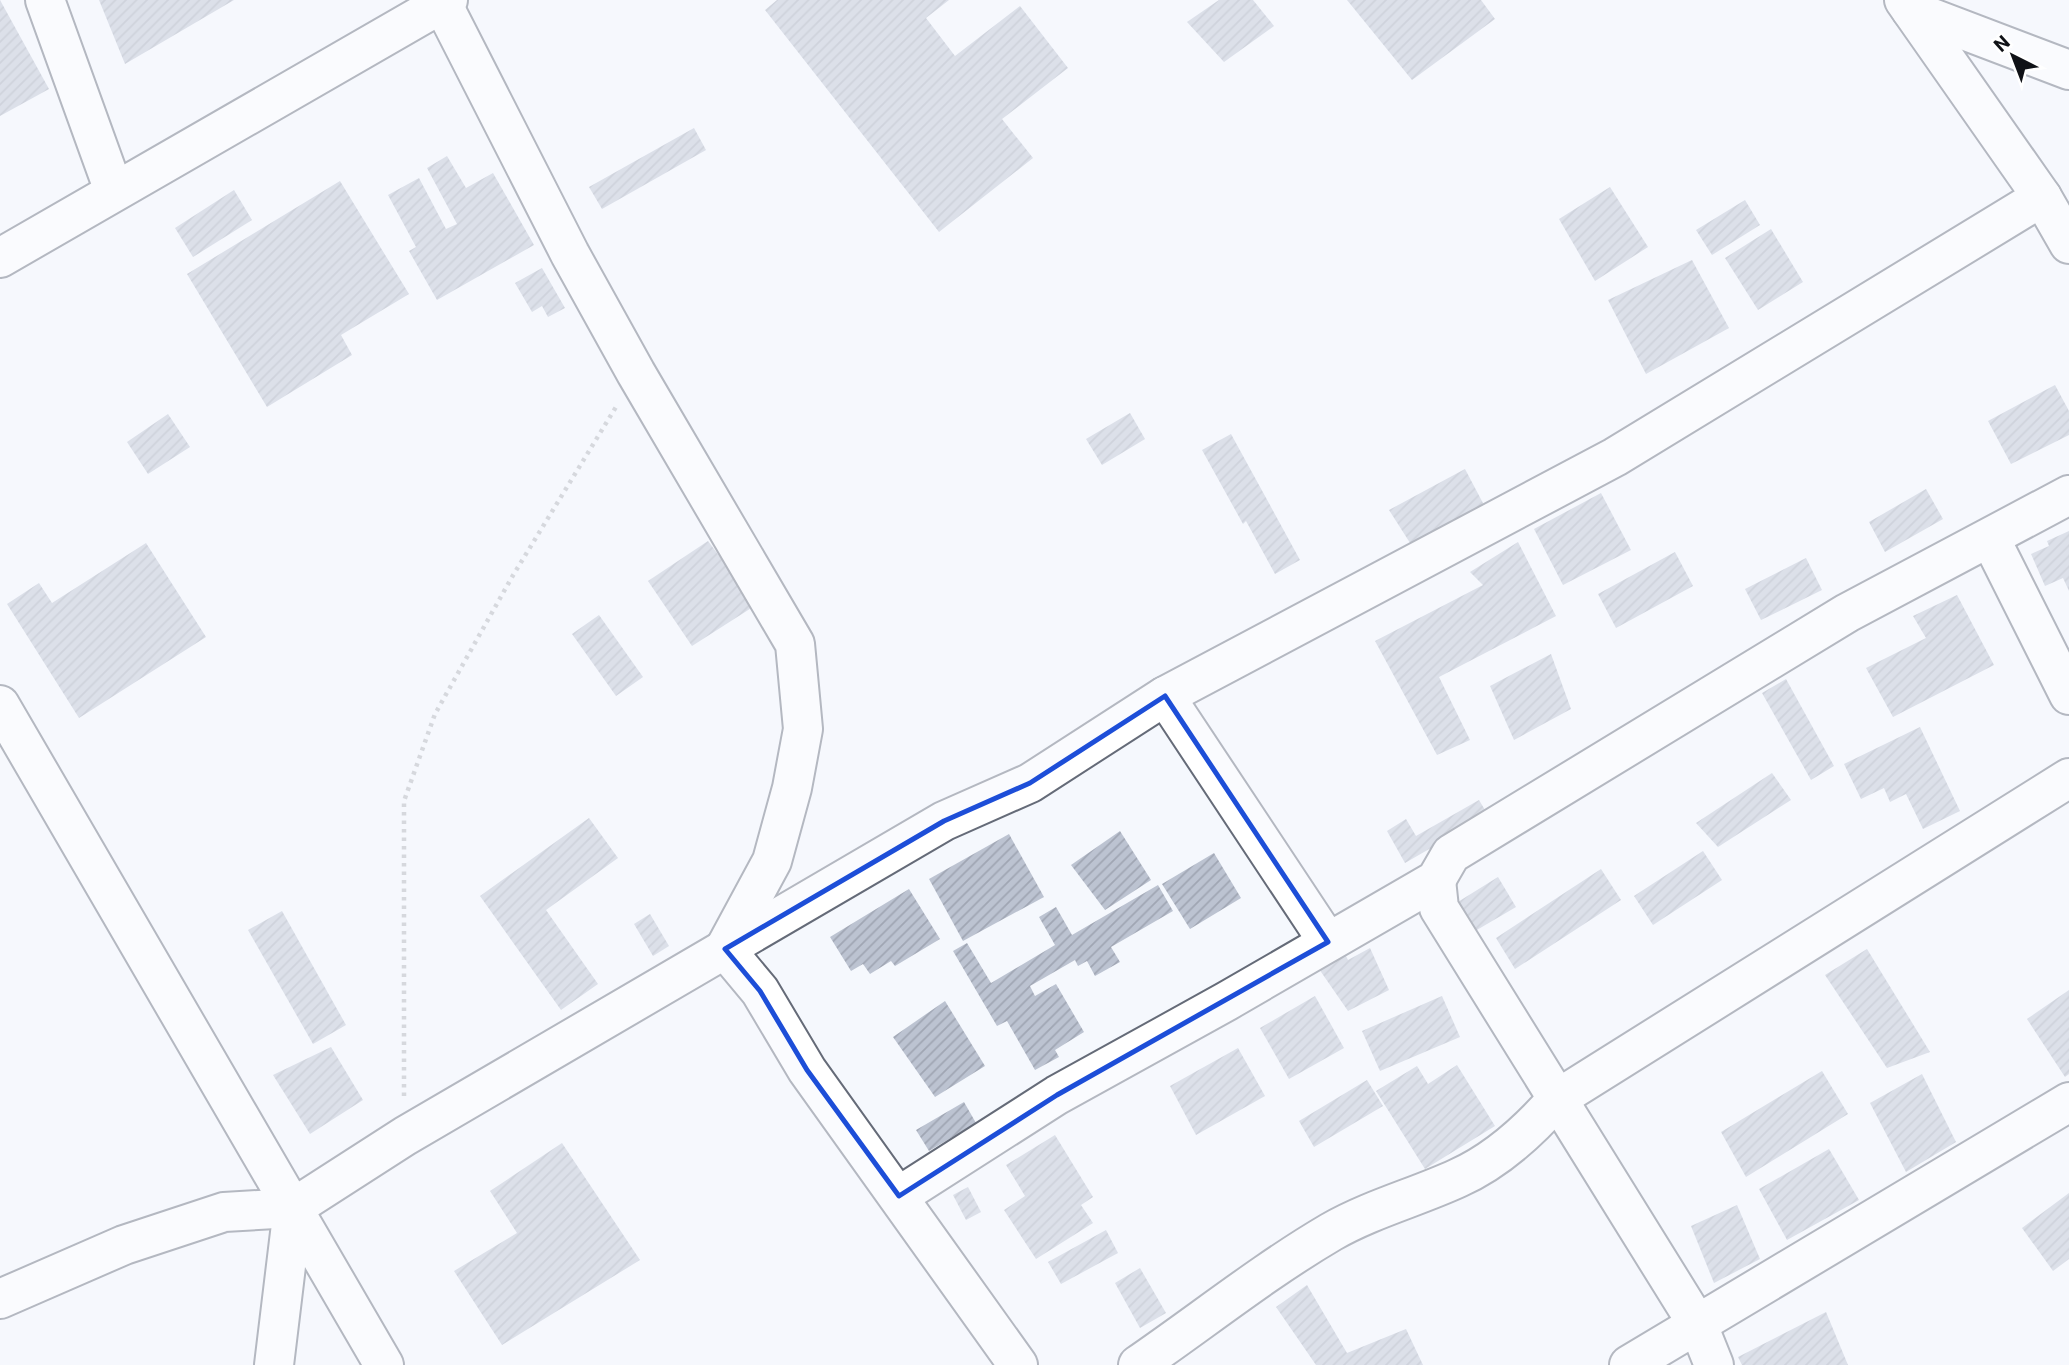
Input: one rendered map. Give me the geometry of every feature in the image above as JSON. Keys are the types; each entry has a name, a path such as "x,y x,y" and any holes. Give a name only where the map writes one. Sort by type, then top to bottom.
{"street":[{"path":"45,0 114,191"},
{"path":"0,258 445,2 570,254 636,373 795,644 803,729 792,788 772,861 725,948"},
{"path":"1907,5 2069,70"},
{"path":"1907,5 2042,197 2069,244"},
{"path":"0,1299 124,1245 223,1212 293,1208 405,1136 944,821 1030,783 1165,696 1615,457 2042,197"},
{"path":"899,1196 1057,1095 1436,880 1451,854 1847,613 2069,495"},
{"path":"1990,538 2069,695"},
{"path":"1165,696 1328,942"},
{"path":"0,705 384,1365"},
{"path":"1138,1365 1182,1348 1259,1278 1334,1231 1408,1197 1459,1178 1483,1164 1534,1126 1558,1099 2069,778"},
{"path":"1436,880 1439,908 1698,1325 1714,1365"},
{"path":"725,948 760,991 807,1070 1018,1365"},
{"path":"1629,1365 2069,1102"},
{"path":"274,1365 293,1208"}],"path":[{"path":"405,1136 404,801 435,714 512,577 636,373"}],"highlighted area":[{"path":"1165,696 1328,942 1057,1095 899,1196 807,1070 760,991 725,949 944,821 1030,783"}],"building":[{"path":"0,0 49,89 0,116"},
{"path":"99,0 234,0 125,64"},
{"path":"777,0 949,0 926,18 955,56 1020,6 1068,68 1002,119 1033,158 939,232 765,10"},
{"path":"1219,0 1253,0 1274,26 1224,62 1187,22"},
{"path":"1347,0 1481,0 1495,19 1412,80"},
{"path":"694,128 706,150 602,209 589,187"},
{"path":"447,156 466,188 493,173 534,245 437,300 409,251 416,247 388,195 419,178 446,229 457,224 427,168"},
{"path":"340,181 409,294 341,335 352,355 267,407 187,274"},
{"path":"1610,187 1648,247 1595,281 1559,219"},
{"path":"234,190 252,220 193,257 175,228"},
{"path":"1745,200 1760,225 1712,255 1696,230"},
{"path":"1771,229 1803,282 1758,310 1725,258"},
{"path":"1692,260 1729,328 1646,374 1608,300"},
{"path":"542,268 565,308 548,317 542,306 532,312 515,283"},
{"path":"2055,385 2069,411 2069,435 2011,464 1988,421"},
{"path":"1130,413 1145,439 1102,465 1086,439"},
{"path":"168,414 190,447 148,474 127,442"},
{"path":"1231,434 1300,560 1275,574 1246,521 1243,524 1202,450"},
{"path":"1465,469 1484,505 1412,546 1389,510"},
{"path":"1926,489 1943,519 1885,552 1869,522"},
{"path":"1601,493 1631,550 1563,585 1534,529"},
{"path":"2069,531 2069,591 2063,578 2045,586 2031,554 2049,546 2047,541"},
{"path":"708,541 756,605 692,646 648,581"},
{"path":"1518,542 1556,616 1439,677 1470,740 1437,755 1375,641 1483,585 1470,572"},
{"path":"146,543 206,637 79,718 7,604 39,583 52,603"},
{"path":"1675,552 1693,586 1616,628 1598,594"},
{"path":"1806,558 1822,590 1761,620 1745,589"},
{"path":"1957,595 1994,665 1893,717 1866,668 1926,638 1913,616"},
{"path":"599,615 643,677 616,696 572,634"},
{"path":"1551,654 1571,709 1514,740 1490,686"},
{"path":"1786,679 1834,766 1811,780 1762,693"},
{"path":"1920,727 1960,811 1923,829 1906,794 1890,802 1884,788 1861,799 1844,764"},
{"path":"1772,773 1791,800 1718,847 1696,823"},
{"path":"1479,800 1488,815 1405,863 1387,831 1406,819 1416,836"},
{"path":"589,818 618,858 546,910 598,984 561,1010 480,896"},
{"path":"1120,831 1151,880 1105,910 1071,865"},
{"path":"1009,834 1044,897 963,941 929,879"},
{"path":"1703,851 1722,880 1653,925 1634,896"},
{"path":"1214,853 1241,898 1190,929 1162,884"},
{"path":"1601,869 1621,900 1515,969 1496,938"},
{"path":"1498,877 1516,907 1470,934 1453,905"},
{"path":"1158,885 1173,911 1111,947 1120,962 1095,976 1087,961 1078,966 1075,960 1030,986 1035,996 1056,984 1084,1032 1055,1050 1059,1057 1035,1070 1007,1021 997,1026 953,951 967,943 991,983 1055,945 1039,917 1056,907 1072,935"},
{"path":"909,889 940,939 895,966 891,961 870,974 863,964 851,971 830,937"},
{"path":"282,911 346,1025 313,1044 248,930"},
{"path":"650,914 669,946 653,956 634,924"},
{"path":"1342,948 1348,960 1370,948 1389,990 1348,1011 1319,969"},
{"path":"1867,949 1930,1052 1887,1068 1825,975"},
{"path":"2069,990 2069,1074 2065,1077 2027,1019"},
{"path":"1315,996 1344,1048 1289,1079 1260,1028"},
{"path":"1442,996 1460,1037 1380,1071 1362,1031"},
{"path":"945,1001 985,1066 935,1097 893,1037"},
{"path":"331,1047 363,1100 310,1134 273,1075"},
{"path":"1238,1048 1265,1096 1196,1135 1170,1086"},
{"path":"1457,1065 1495,1126 1425,1169 1376,1091 1417,1066 1428,1084"},
{"path":"1822,1071 1848,1114 1746,1177 1721,1132"},
{"path":"1922,1074 1956,1142 1906,1172 1870,1103"},
{"path":"1367,1080 1383,1106 1314,1147 1299,1121"},
{"path":"964,1102 976,1123 929,1151 916,1130"},
{"path":"1055,1135 1093,1197 1081,1205 1093,1223 1036,1259 1004,1210 1025,1196 1006,1165"},
{"path":"562,1143 640,1260 502,1345 454,1271 517,1233 490,1191"},
{"path":"1829,1149 1859,1200 1787,1240 1759,1189"},
{"path":"968,1187 981,1212 966,1220 953,1195"},
{"path":"2069,1193 2069,1259 2053,1271 2022,1228"},
{"path":"1737,1205 1760,1259 1714,1283 1691,1226"},
{"path":"1106,1230 1118,1253 1061,1284 1048,1262"},
{"path":"1140,1268 1166,1313 1140,1328 1115,1283"},
{"path":"1307,1285 1347,1353 1406,1329 1423,1365 1316,1365 1276,1307"},
{"path":"1826,1312 1848,1365 1742,1365 1738,1357"}]}
